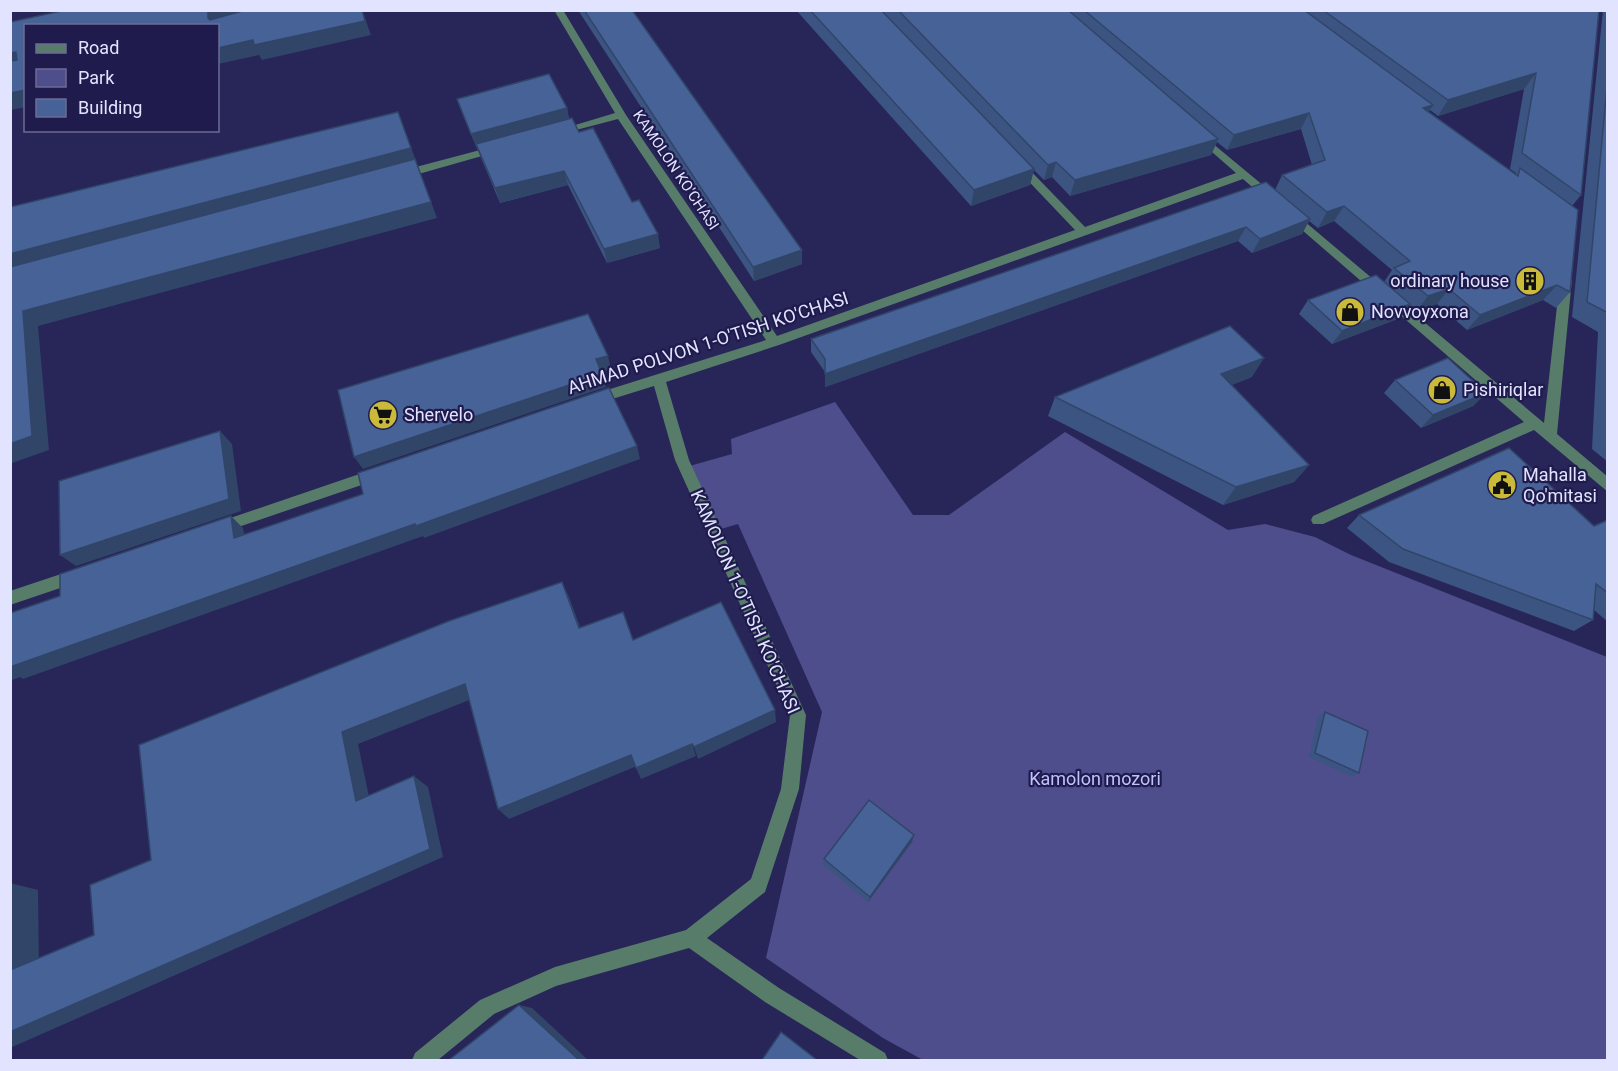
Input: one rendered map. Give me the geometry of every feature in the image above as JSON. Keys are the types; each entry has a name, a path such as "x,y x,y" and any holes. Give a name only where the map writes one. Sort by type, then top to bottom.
{"street":[{"name":"KAMOLON KO'CHASI","path":"558,10 621,115 774,342"},
{"path":"540,137 621,115"},
{"path":"1192,130 1608,486"},
{"path":"390,177 506,146"},
{"path":"1010,155 1083,232"},
{"name":"AHMAD POLVON 1-O'TISH KO'CHASI","path":"578,405 774,342 1245,174"},
{"path":"1550,437 1566,270"},
{"name":"KAMOLON 1-O'TISH KO'CHASI","path":"422,1060 487,1007 555,977 691,938 758,885 790,789 798,715 682,460 658,378"},
{"path":"1318,520 1534,424"},
{"path":"204,533 385,471"},
{"path":"10,598 90,571"},
{"path":"691,938 772,995 878,1060"}],"green space":[{"name":"Kamolon mozori","path":"835,402 913,515 949,515 1065,432 1228,530 1265,524 1315,537 1351,555 1607,657 1607,1060 923,1060 883,1038 766,958 822,712 738,524 714,531 686,467 732,454 731,439"}],"building":[{"path":"66,10 208,10 210,20 246,10 362,10 365,21 254,45 253,40 219,48 219,24 24,24 24,90 10,93 10,61 17,60 16,52 10,53 10,22"},
{"path":"584,10 632,10 802,250 753,267"},
{"path":"810,10 881,10 1034,169 974,190"},
{"path":"898,10 1068,10 1218,139 1075,180 1056,162 1048,165"},
{"path":"1084,10 1304,10 1433,105 1423,108 1518,176 1520,168 1578,210 1570,292 1557,285 1480,315 1449,289 1428,296 1394,268 1410,261 1344,206 1327,212 1282,175 1325,160 1309,113 1234,135"},
{"path":"1323,10 1599,10 1581,195 1522,153 1536,73 1448,100"},
{"path":"549,74 567,108 471,134 457,99"},
{"path":"1608,76 1608,313 1587,302"},
{"path":"398,112 411,148 10,254 10,207"},
{"path":"572,118 579,132 593,128 632,202 639,200 658,234 604,249 564,171 495,188 476,144"},
{"path":"415,159 431,202 23,311 32,436 10,444 10,267"},
{"path":"1266,182 1310,219 1260,239 1246,227 825,374 825,359 811,339"},
{"path":"1376,275 1410,304 1342,331 1308,300"},
{"path":"588,314 608,356 596,359 602,374 354,457 338,390"},
{"path":"1230,326 1264,358 1221,374 1309,465 1236,487 1055,397"},
{"path":"1448,358 1486,393 1433,415 1395,380"},
{"path":"609,388 637,446 416,526 415,524 10,667 10,613 60,596 60,574 231,516 234,538 363,494 358,473"},
{"path":"220,431 229,499 60,555 59,481"},
{"path":"1509,448 1594,526 1608,520 1608,593 1596,584 1593,620 1403,549 1359,515"},
{"path":"562,582 579,628 623,612 633,640 721,602 775,710 694,747 692,744 636,768 631,755 498,809 465,684 342,732 356,801 414,776 430,849 10,1032 10,970 94,935 90,885 151,860 139,745 449,621"},
{"path":"1325,712 1368,731 1359,773 1315,753"},
{"path":"869,800 914,835 870,897 824,859"},
{"path":"519,1005 579,1060 449,1060"},
{"path":"781,1032 817,1060 762,1060"}],"place":[{"name":"ordinary house","path":"1530,281"},
{"name":"Novvoyxona","path":"1350,312"},
{"name":"Pishiriqlar","path":"1442,390"},
{"name":"Shervelo","path":"383,415"},
{"name":"Mahalla Qo'mitasi","path":"1502,485"}]}
